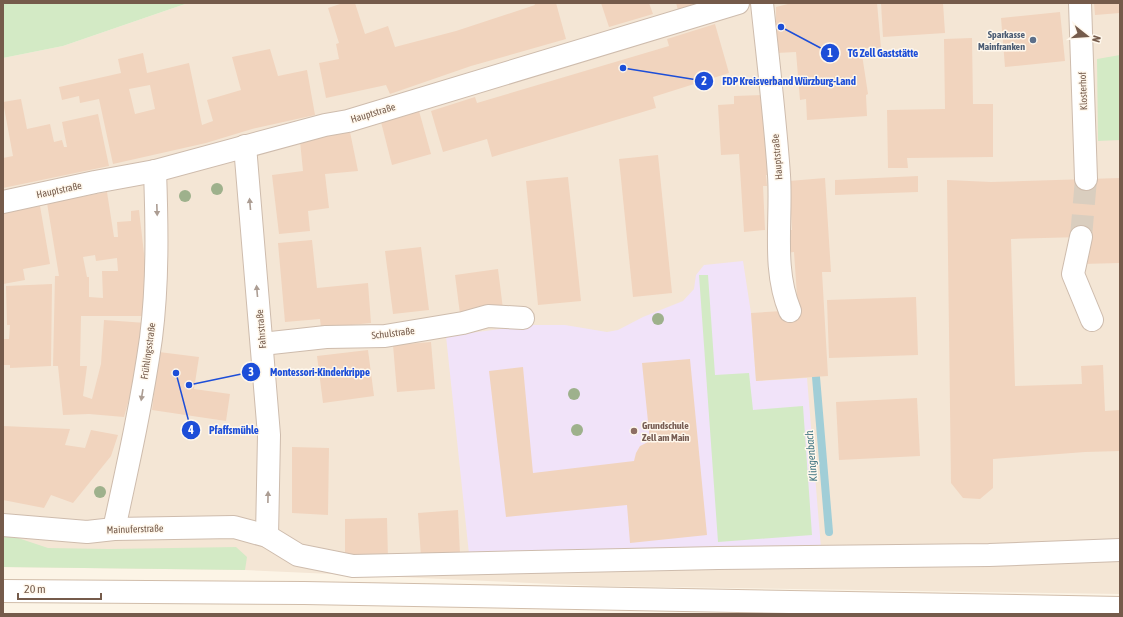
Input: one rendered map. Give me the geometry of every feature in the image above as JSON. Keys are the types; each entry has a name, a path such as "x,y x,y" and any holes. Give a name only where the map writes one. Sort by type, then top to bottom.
{"street":[{"name":"Hauptstraße","path":"3,202 156,171 325,125 348,121 738,3"},
{"name":"Hauptstraße","path":"762,3 779,177 779,243 783,293 790,311"},
{"name":"Klosterhof","path":"1080,3 1086,179"},
{"name":"Fahrstraße","path":"245,146 269,435 267,536"},
{"name":"Frühlingsstraße","path":"114,528 138,414 151,337 158,232 156,171"},
{"path":"1081,237 1073,274 1092,320"},
{"name":"Schulstraße","path":"262,344 326,337 385,336 463,323 488,316 523,318"},
{"name":"Mainuferstraße","path":"3,525 87,532 114,528 234,527 267,536 298,555 353,566 718,558 989,555 1120,550"},
{"path":"3,590 304,593 1120,608"}],"shaded area":[{"path":"188,3 1120,3 1120,594 599,586 245,570 3,567 3,58 63,46"},
{"name":"Grundschule Zell am Main","path":"743,261 751,313 756,381 807,378 821,548 469,554 446,336 531,325 565,325 607,332 618,330 643,317 683,301 694,289 696,275 704,265"}],"green space":[{"path":"3,3 188,3 63,46 3,58"},
{"path":"1120,55 1120,140 1098,141 1097,59"},
{"path":"699,275 708,275 715,375 749,373 753,410 803,406 812,535 718,542"},
{"path":"3,533 48,548 109,549 236,547 247,557 245,570 3,567"}],"building":[{"path":"343,3 355,3 365,34 388,26 395,47 456,31 535,5 534,3 556,3 566,39 471,66 390,94 386,85 326,98 319,63 339,59 336,44 339,43 328,8"},
{"path":"601,3 649,3 653,14 609,27"},
{"path":"676,3 698,3 678,10"},
{"path":"792,3 877,3 881,48 861,48 868,94 866,95 867,116 807,120 806,99 800,100 796,52 776,53 776,7"},
{"path":"881,3 943,3 945,33 883,37"},
{"path":"1094,3 1120,3 1120,13 1095,15"},
{"name":"Sparkasse Mainfranken","path":"1060,12 1065,61 1005,67 1001,18"},
{"path":"715,24 729,73 653,97 656,108 492,157 487,139 443,152 431,111 475,97 477,103 669,46 667,39"},
{"path":"972,38 973,104 993,104 993,157 907,158 908,168 888,168 887,110 945,109 944,39"},
{"path":"270,49 278,76 307,70 315,115 252,129 206,143 113,164 99,99 80,103 79,96 62,100 59,87 121,73 118,59 143,53 147,73 189,63 202,125 213,121 207,100 241,90 232,57","holes":["150,85 155,109 135,114 129,89"]},
{"path":"763,95 771,175 766,175 767,186 763,186 765,230 744,232 739,154 721,155 718,105 734,104 734,96"},
{"path":"21,99 27,129 50,124 54,142 62,140 64,147 67,147 62,122 98,114 109,166 3,188 3,158 13,156 3,102"},
{"path":"419,111 431,154 392,165 381,122"},
{"path":"350,132 358,171 325,174 329,208 308,211 310,231 279,234 272,175 303,171 300,141"},
{"path":"658,155 672,293 633,297 619,159"},
{"path":"918,176 918,192 835,195 835,180"},
{"path":"568,177 581,301 538,305 526,181"},
{"path":"825,178 831,272 822,272 828,376 756,381 751,313 798,310 794,252 783,253 781,231 792,230 789,181"},
{"path":"1120,178 1120,263 1082,264 1081,237 1011,239 1015,386 1082,384 1081,366 1103,365 1105,411 1120,410 1120,451 1085,452 993,459 993,488 980,499 963,498 951,483 947,180 991,182"},
{"path":"107,192 114,237 118,237 117,222 131,221 131,211 139,210 146,271 147,316 81,316 80,366 87,366 83,396 92,399 101,364 104,320 146,323 138,367 124,417 89,414 63,415 58,366 53,366 55,276 59,276 47,203","holes":["95,255 96,261 117,258 118,271 102,271 103,298 89,297 89,277 87,277 83,257"]},
{"path":"40,206 50,264 23,269 25,280 3,284 3,212"},
{"path":"312,240 317,288 368,283 371,323 321,328 320,319 285,322 278,243"},
{"path":"421,247 429,310 393,314 385,251"},
{"path":"498,269 503,309 460,314 455,275"},
{"path":"52,284 51,366 10,368 10,365 3,365 3,339 9,339 10,325 7,325 6,286"},
{"path":"916,297 918,355 829,358 827,300"},
{"path":"431,342 435,389 397,392 393,345"},
{"path":"368,350 374,396 323,403 317,356"},
{"path":"159,352 199,357 194,389 230,394 226,421 152,410"},
{"path":"690,359 707,535 630,543 627,505 506,517 489,371 523,367 533,473 634,461 640,446 650,441 642,363"},
{"path":"917,398 920,456 839,460 836,402"},
{"path":"3,426 70,429 65,445 85,448 91,430 118,435 111,456 73,503 51,495 44,508 3,500"},
{"path":"292,447 329,448 328,515 292,513"},
{"path":"458,510 460,554 421,557 418,513"},
{"path":"387,518 388,560 345,560 345,519"}],"waterway":[{"name":"Klingenbach","path":"816,377 829,532"}],"tunnel":[{"path":"1081,237 1086,179"}],"place":[{"name":"TG Zell Gaststätte","path":"781,27"},
{"name":"Sparkasse Mainfranken","path":"1033,40"},
{"name":"FDP Kreisverband Würzburg-Land","path":"623,68"},
{"name":"Pfaffsmühle","path":"176,373"},
{"name":"Montessori-Kinderkrippe","path":"189,385"},
{"name":"Grundschule Zell am Main","path":"634,431"}]}
